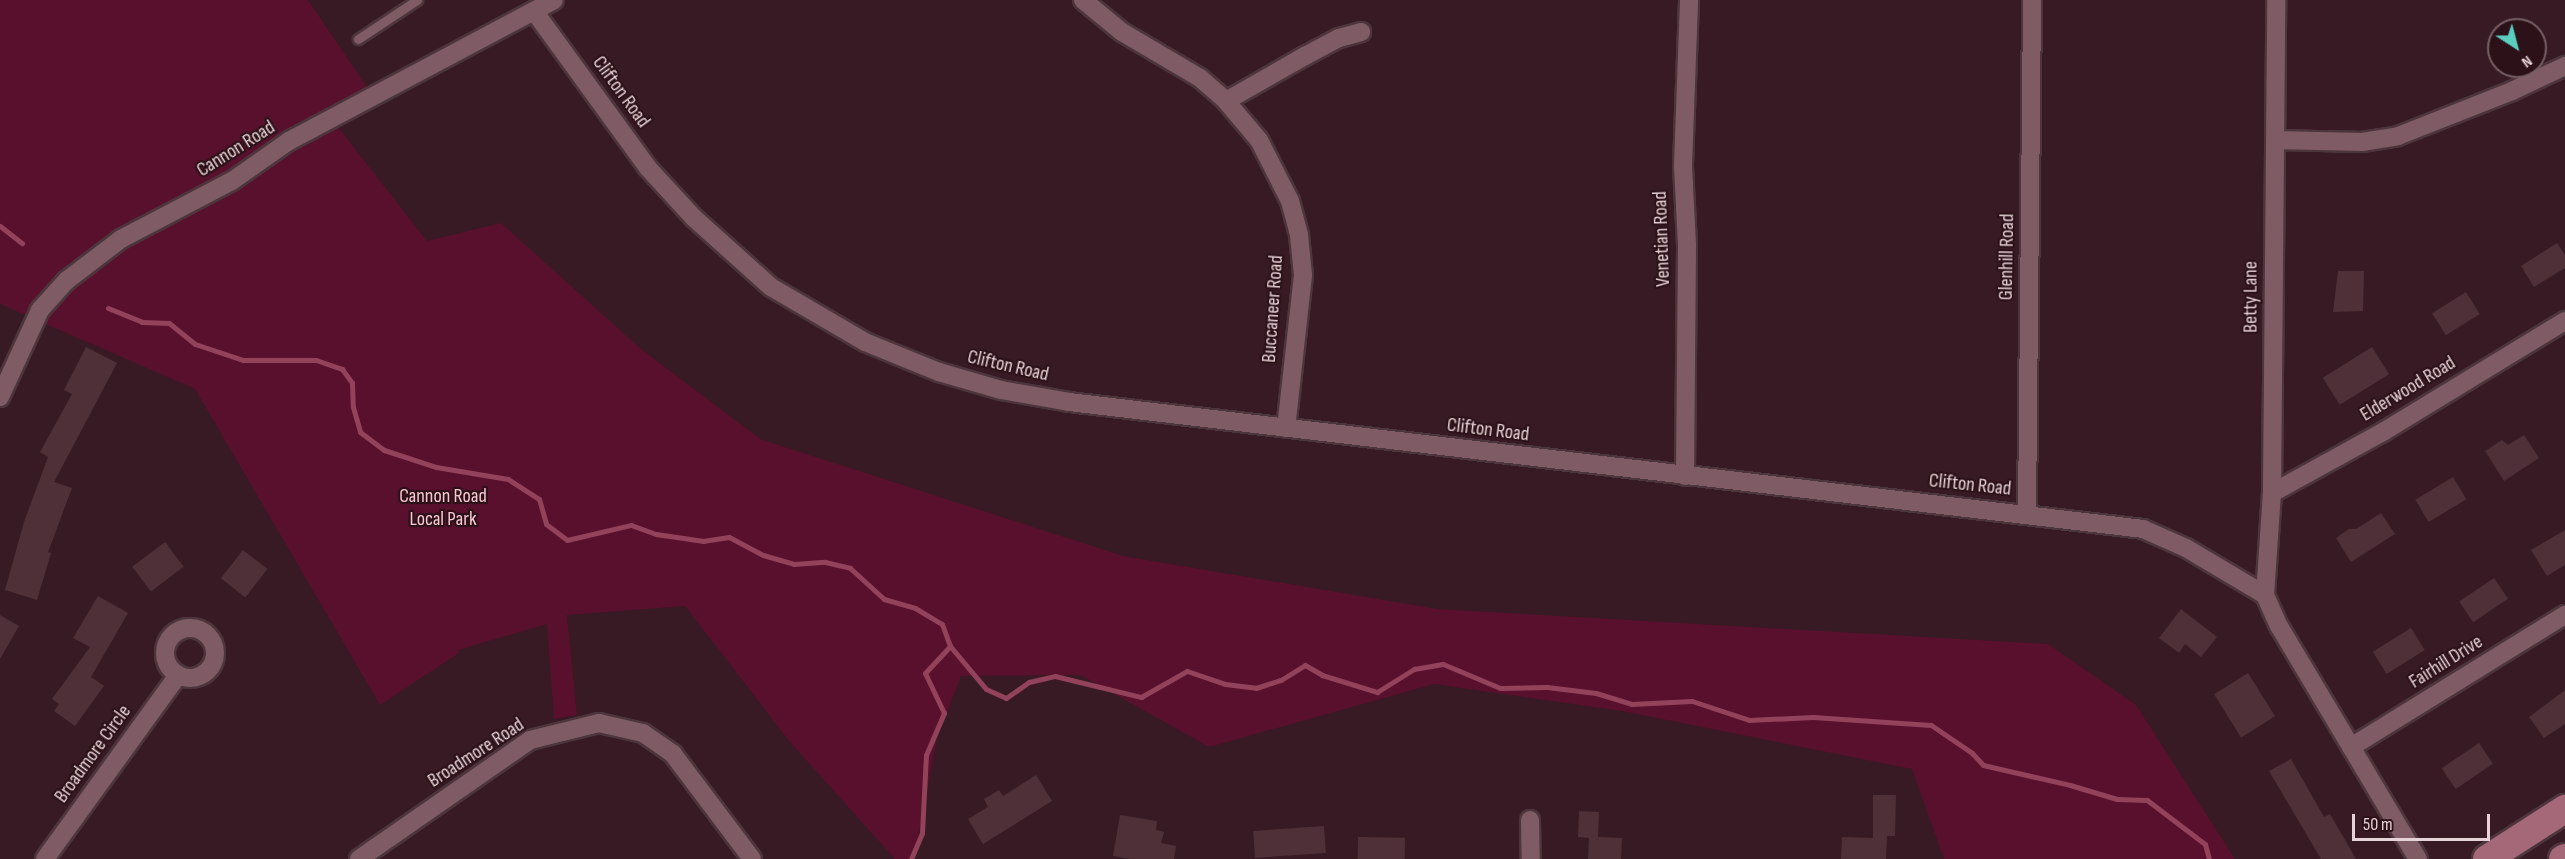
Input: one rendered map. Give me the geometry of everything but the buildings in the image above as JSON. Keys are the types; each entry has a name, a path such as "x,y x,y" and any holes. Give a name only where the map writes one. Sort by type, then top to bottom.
{"main road":[{"path":"2487,859 2565,809"}],"street":[{"name":"Cannon Road","path":"0,397 40,310 66,281 121,239 232,181 289,141 530,5 554,0"},
{"name":"Buccaneer Road","path":"1083,0 1122,32 1200,78 1226,101 1259,140 1290,201 1299,235 1303,274 1286,428"},
{"name":"Venetian Road","path":"1685,476 1687,245 1683,165 1689,0"},
{"name":"Glenhill Road","path":"2027,514 2032,0"},
{"name":"Betty Lane","path":"2265,595 2272,493 2276,0"},
{"name":"Clifton Road","path":"530,5 648,168 694,218 771,287 865,342 928,368 1001,390 1069,402 2143,529 2186,548 2265,595"},
{"path":"1226,101 1322,47 1361,32"},
{"path":"2275,140 2362,142 2398,136 2512,91 2565,66"},
{"name":"Elderwood Road","path":"2272,493 2383,432 2565,321"},
{"path":"2265,595 2279,626 2418,859"},
{"name":"Fairhill Drive","path":"2351,747 2565,615"},
{"name":"Broadmore Circle","path":"45,859 178,675"},
{"name":"Broadmore Road","path":"359,859 530,740 599,723 643,734 673,754 752,859"},
{"path":"1530,820 1531,859"}],"lane":[{"path":"357,39 417,0"}],"green space":[{"name":"Cannon Road Local Park","path":"0,0 308,0 371,93 331,118 427,241 501,223 641,349 760,439 1123,556 1437,609 2048,644 2136,705 2235,859 1944,859 1912,769 1622,711 1434,684 1209,747 1081,675 961,676 937,738 914,859 895,859 790,742 685,606 567,615 577,715 554,719 547,624 458,650 459,653 380,705 195,389 0,304"}],"waterway":[{"path":"0,226 22,243"},
{"path":"108,308 142,322 169,323 195,344 243,360 316,360 342,369 352,383 353,407 360,432 384,450 436,467 508,479 539,499 546,524 567,540 631,525 656,534 703,541 729,537 763,555 794,564 825,562 850,568 884,599 915,608 942,624 950,646 986,689 1006,698 1029,682 1055,676 1141,697 1187,671 1225,684 1256,688 1281,680 1305,665 1322,675 1377,692 1414,669 1443,664 1500,688 1547,687 1596,693 1631,704 1692,701 1749,720 1813,717 1931,725 1972,753 1983,765 2070,785 2117,799 2147,800 2205,844 2209,859"},
{"path":"911,859 922,833 926,755 944,713 925,673 950,646"}]}
